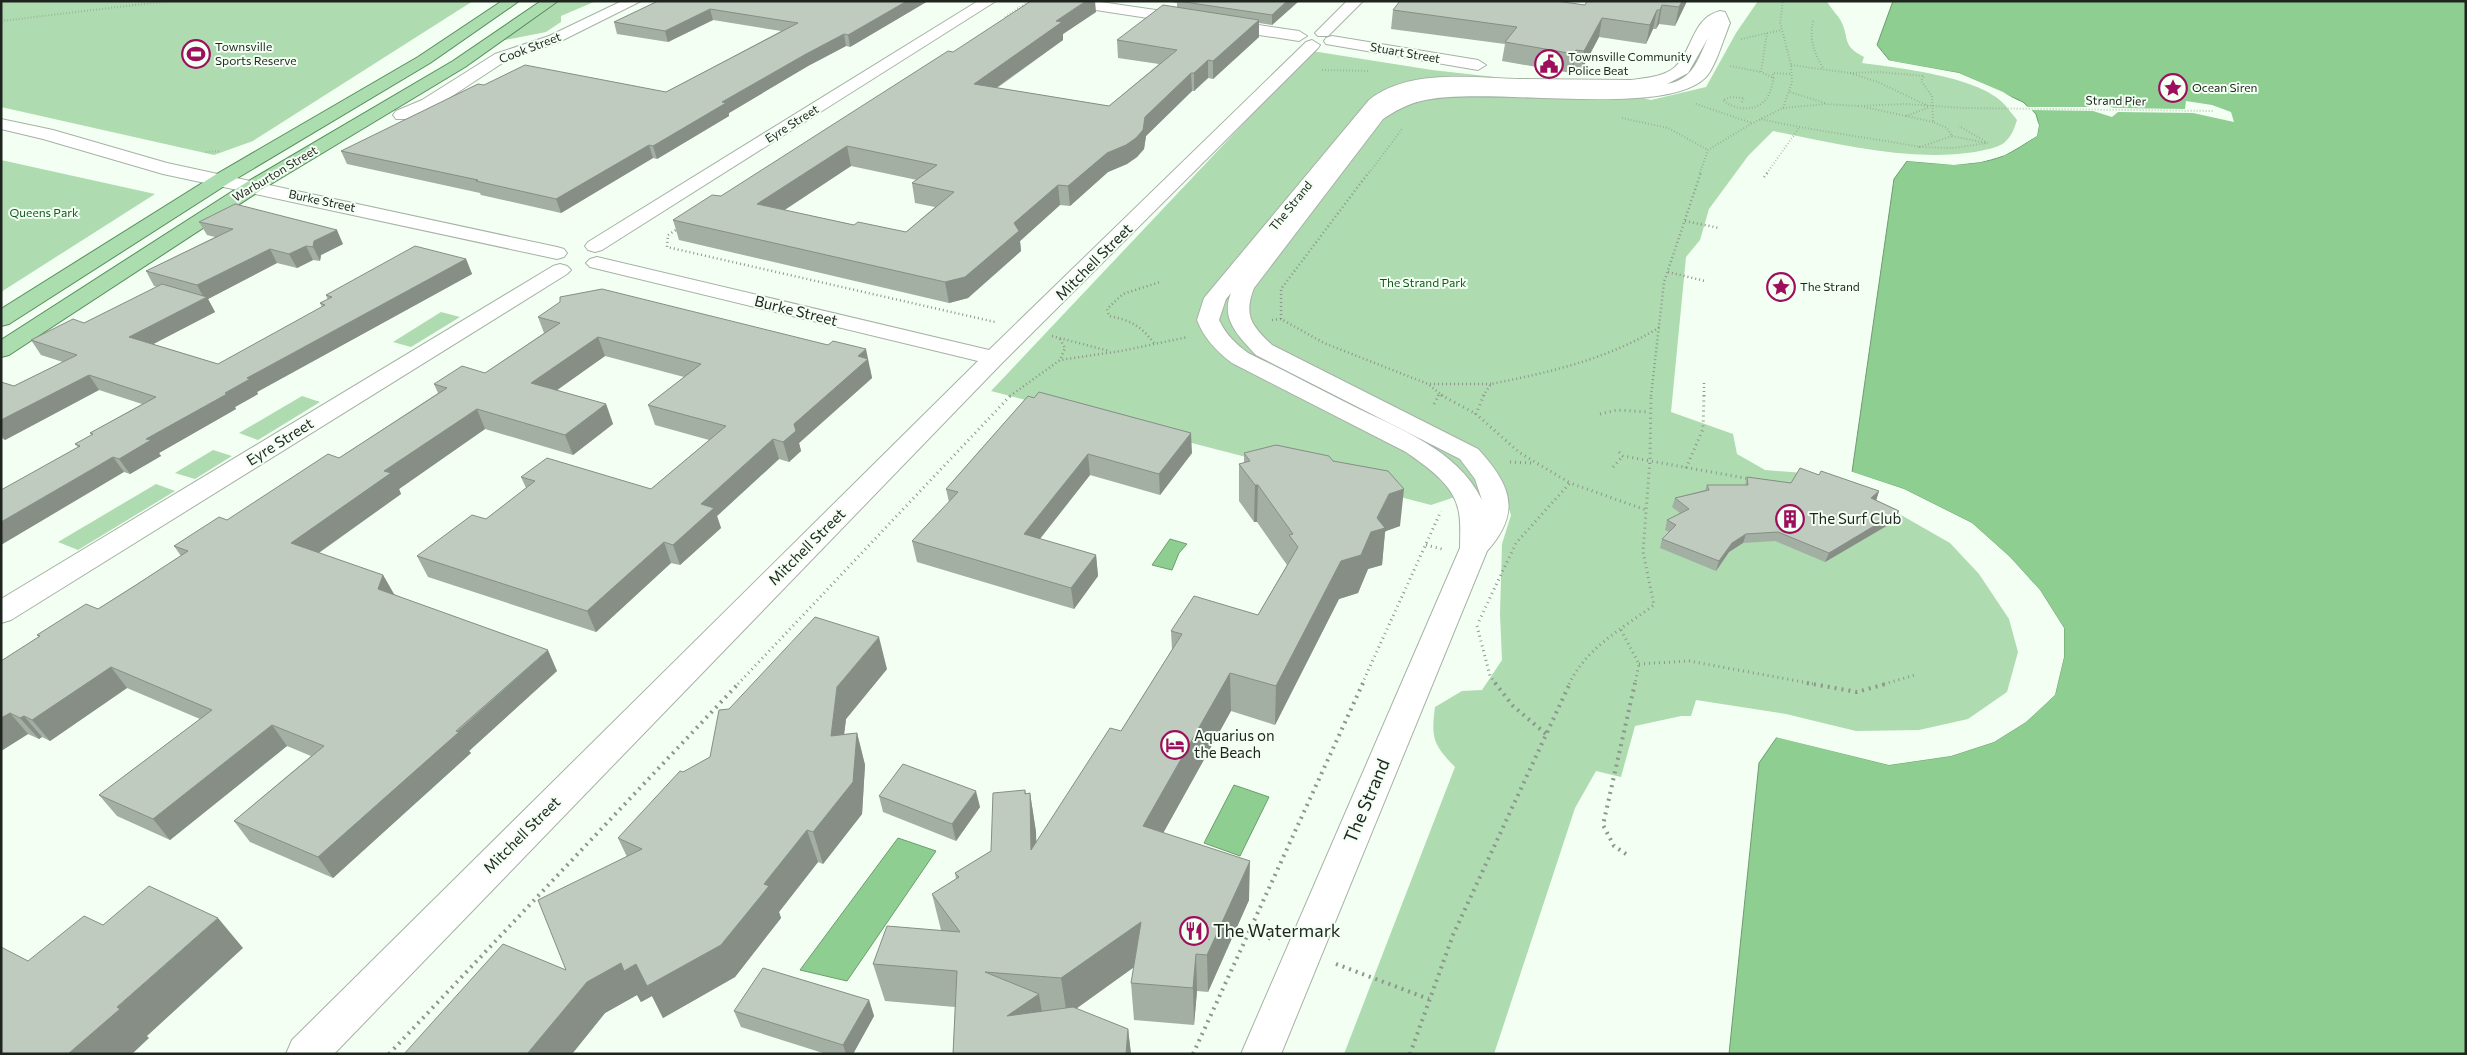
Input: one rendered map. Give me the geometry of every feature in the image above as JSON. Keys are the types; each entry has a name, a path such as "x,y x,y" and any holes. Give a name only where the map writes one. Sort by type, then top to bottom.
{"main road":[{"name":"Warburton Street","path":"1,319 222,179 424,60 512,1"},
{"name":"Warburton Street","path":"1,350 254,186 459,64 551,1"}],"street":[{"name":"Cook Street","path":"402,115 428,104 501,57 554,39 634,1"},
{"name":"Eyre Street","path":"596,254 989,1"},
{"name":"Stuart Street","path":"1063,1 1478,65"},
{"name":"Mitchell Street","path":"306,1054 994,358 1356,1"},
{"name":"The Strand","path":"1261,1054 1459,549 1472,509 1465,492 1438,462 1415,447 1240,358 1223,346 1213,332 1208,320 1215,298 1375,104 1385,96 1405,88 1438,83 1631,85 1663,80 1682,70 1709,22 1725,8"},
{"name":"The Strand","path":"1459,549 1491,528 1496,503 1494,489 1483,469 1469,454 1447,441 1264,350 1243,326 1236,313 1237,300 1244,287 1376,115 1398,102 1434,93 1472,90 1639,93 1687,84 1700,74 1722,23 1725,8"},
{"name":"Burke Street","path":"1,124 47,134 163,168 254,186 558,261"},
{"path":"558,261 580,246 596,254"},
{"name":"Burke Street","path":"596,254 994,358"},
{"name":"Eyre Street","path":"1,613 558,261"}],"path":[{"path":"1,21 169,1"},
{"path":"1004,18 1029,1"},
{"path":"1783,1 1780,22 1791,65 1792,82 1783,108"},
{"path":"1814,21 1812,27 1815,54 1823,68"},
{"path":"1761,72 1767,33"},
{"path":"1791,65 1850,73 1878,82 1931,107"},
{"path":"1291,66 1383,72 1405,88"},
{"path":"1729,66 1761,72 1774,78"},
{"path":"1850,73 1879,72 1924,76 1922,81 1932,96 1932,122"},
{"path":"1742,102 1744,98 1737,97 1723,100 1730,106 1739,108 1759,104 1768,97 1774,78 1773,73 1791,74"},
{"path":"1790,92 1826,104"},
{"path":"1410,1054 1453,935 1575,672 1596,647 1654,605 1643,552 1650,459 1649,412 1661,327 1664,282 1708,150 1783,108 1826,104 1858,106 1905,104 1931,107"},
{"path":"1858,106 1932,122 1947,128 1952,136"},
{"path":"1906,116 1931,107"},
{"name":"Strand Pier","path":"1931,107 2214,111"},
{"path":"1614,117 1650,121 1681,132 1708,150"},
{"path":"1761,119 1799,128 1853,134 1920,147 1970,148 1988,143"},
{"path":"1959,126 1988,143"},
{"path":"1764,177 1799,128"},
{"path":"1281,319 1281,289 1402,129"},
{"path":"1920,147 1952,136 1988,143"},
{"path":"1685,220 1719,228"},
{"path":"685,224 668,234 667,247 1025,329 1112,352"},
{"path":"1668,272 1705,281"},
{"path":"1154,343 1142,326 1134,321 1109,316 1107,309 1110,302 1123,294 1160,282"},
{"path":"1243,326 1281,319 1324,343 1388,370 1428,384 1460,386 1491,384 1548,373 1637,343 1661,327"},
{"path":"389,1054 1008,398 1060,360 1213,332"},
{"path":"1060,338 1065,348 1060,360"},
{"path":"1686,468 1703,429 1704,380"},
{"path":"1428,384 1439,394 1476,414 1499,438 1519,453 1570,484 1646,510"},
{"path":"1476,414 1479,402 1491,384"},
{"path":"1434,404 1439,394"},
{"path":"1600,414 1617,410 1649,412"},
{"path":"1618,452 1623,456 1650,459 1686,468 1751,479"},
{"path":"1612,467 1623,456"},
{"path":"1546,734 1513,706 1490,676 1476,628 1516,543 1570,484"},
{"path":"1193,1054 1442,509"},
{"path":"1426,545 1459,549"},
{"path":"1622,630 1639,664 1603,825 1614,846 1626,854"},
{"path":"1639,664 1689,661 1856,692 1915,675"},
{"path":"1249,930 1263,936"},
{"path":"1327,960 1429,999"}],"green space":[{"name":"Townsville Sports Reserve","path":"1,1 473,1 253,141 214,155 1,107"},
{"path":"557,1 596,1 561,16 561,22 546,32 500,41"},
{"name":"The Strand Park","path":"1758,1 1827,1 1844,27 1849,45 1864,57 1862,63 1935,75 1974,86 1990,93 2002,102 2017,120 2011,135 2001,145 1975,152 1950,155 1924,155 1874,150 1773,131 1748,156 1709,209 1700,240 1686,257 1671,412 1733,434 1737,454 1765,470 1817,474 1880,503 1950,543 1979,574 2009,619 2018,652 2007,692 1968,719 1919,730 1856,731 1786,714 1696,700 1691,716 1681,716 1635,726 1621,777 1596,771 1575,808 1494,1054 1344,1054 1455,767 1442,752 1435,740 1433,726 1435,707 1462,691 1482,690 1502,660 1500,614 1502,544 1511,515 1500,482 1431,505 991,391 1312,51 1432,70 1584,87 1662,84 1680,80 1665,85 1615,91 1651,100 1706,87 1736,33"},
{"name":"Queens Park","path":"1,160 155,194 1,292"},
{"path":"441,312 460,317 411,347 393,342"},
{"path":"302,396 320,402 258,440 239,433"},
{"path":"213,450 232,456 195,479 175,473"},
{"path":"156,484 175,491 78,550 58,542"}],"shaded area":[{"path":"1893,1 2466,1 2466,1054 1729,1054 1759,763 1777,737 1889,765 1951,756 1994,742 2026,722 2055,695 2064,657 2064,628 2040,590 2010,557 1972,523 1904,489 1852,472 1894,179 1907,161 1968,164 2003,156 2037,136 2039,125 2036,114 2023,102 1959,73 1890,61 1877,45"},
{"path":"1170,539 1187,544 1179,553 1172,570 1152,565"},
{"path":"1234,785 1269,797 1240,856 1204,843"},
{"path":"898,838 936,851 847,981 800,970"}],"pier":[{"path":"1887,60 1959,73 2003,92 2028,107 2088,107 2096,103 2114,108 2185,109 2186,101 2212,105 2231,112 2234,122 2193,113 2118,112 2112,117 2093,111 2032,110 2039,125 2037,136 2005,155 1981,162 1954,165 1907,161 1905,160 1908,158 1954,162 1981,160 2004,153 2020,145 2034,135 2037,125 2034,115 2022,104 1982,85 1958,76 1890,63"},
{"path":"1850,471 1904,489 1972,523 2010,557 2040,590 2064,628 2064,657 2055,695 2026,722 1994,742 1951,756 1889,765 1775,737 1778,735 1889,762 1951,754 1992,740 2025,720 2053,694 2062,657 2062,629 2038,591 2009,559 1970,525 1903,491 1851,474"}],"building":[{"path":"658,1 907,1 848,35 844,34 806,54 722,102 726,103 653,146 649,145 556,199 476,181 478,180 341,151 478,84 484,85 525,65 666,92 798,23 710,9 665,31 614,22"},
{"path":"1031,1 1086,1 1056,21 1062,22 974,84 1109,106 1177,50 1117,40 1163,5 1259,20 1213,61 1208,60 1194,73 1191,73 1145,117 1143,130 1136,138 1126,145 1107,153 1068,186 1058,185 1014,223 1019,231 965,277 945,282 673,220 712,195 721,196 948,51 953,52","holes":["847,146 937,165 912,183 954,192 906,232 858,222 854,225 757,204"]},
{"path":"1178,1 1287,1 1272,15"},
{"path":"1400,1 1556,1 1585,5 1587,1 1682,1 1679,7 1662,5 1660,10 1657,10 1650,25 1602,18 1584,51 1576,50 1574,54 1505,42 1517,27 1393,10"},
{"path":"235,204 337,230 314,241 313,247 306,246 289,254 270,249 197,285 146,271 233,229 199,222"},
{"path":"415,246 466,259 247,378 250,379 146,439 151,440 119,459 113,457 1,522 1,490 80,446 75,444 93,434 90,433 156,397 89,375 1,420 1,382 14,386 77,355 31,340 73,319 84,323 162,284 207,297 129,337 218,364 325,305 320,303 332,297 326,295"},
{"path":"602,289 828,345 833,341 866,349 858,356 868,359 794,424 796,431 783,442 773,439 701,504 714,508 673,545 664,542 587,611 417,556 472,515 486,519 535,481 521,477 547,458 651,489 726,426 648,405 701,364 598,337 531,383 606,404 565,435 477,409 384,471 391,473 291,543 383,575 378,589 548,650 318,857 234,821 324,746 272,725 153,819 99,795 212,710 111,667 32,720 24,716 20,718 10,713 1,718 1,661 40,636 37,635 86,604 98,609 136,585 188,551 174,546 219,517 227,520 328,454 339,458 447,388 434,384 462,366 485,373 560,323 538,317 560,302 560,297"},
{"path":"1039,392 1191,433 1159,474 1088,454 1024,534 1096,555 1071,588 912,541 958,492 946,489 1028,396 1034,398"},
{"path":"1276,445 1329,456 1333,461 1388,471 1404,489 1389,494 1377,518 1385,528 1371,532 1361,555 1341,561 1276,686 1230,673 1143,826 1250,861 1207,955 1196,954 1193,988 1131,983 1141,922 1061,978 985,972 1039,994 1007,1016 1073,1007 1128,1029 1126,1054 953,1054 957,971 873,964 887,926 960,932 932,894 959,877 955,873 991,851 993,793 1025,790 1025,794 1030,793 1031,850 1110,728 1121,731 1182,634 1171,631 1194,596 1258,615 1298,547 1289,535 1293,534 1258,485 1255,485 1239,464 1250,461 1244,453"},
{"name":"The Surf Club","path":"1800,468 1819,475 1821,471 1879,491 1871,498 1899,511 1829,553 1778,532 1746,534 1732,543 1719,561 1662,539 1676,525 1667,520 1689,509 1675,498 1709,490 1707,485 1748,485 1747,477 1791,483"},
{"path":"815,617 879,637 837,687 831,736 857,733 853,782 813,832 807,830 764,884 769,886 721,945 647,986 636,964 624,971 621,963 587,982 527,1054 404,1054 503,944 566,970 538,900 642,849 618,838 680,771 683,772 710,757 719,710 729,709"},
{"path":"903,764 976,791 952,824 879,796"},
{"path":"149,886 218,918 117,1007 120,1009 68,1054 1,1054 1,947 28,961 84,916 103,925"},
{"path":"763,968 869,1000 843,1045 734,1011"}],"place":[{"name":"Townsville Sports Reserve","path":"196,54"},
{"name":"Townsville Community Police Beat","path":"1549,64"},
{"name":"Ocean Siren","path":"2173,88"},
{"name":"The Strand","path":"1781,287"},
{"name":"The Surf Club","path":"1790,519"},
{"name":"Aquarius on the Beach","path":"1175,745"},
{"name":"The Watermark","path":"1194,931"}]}
